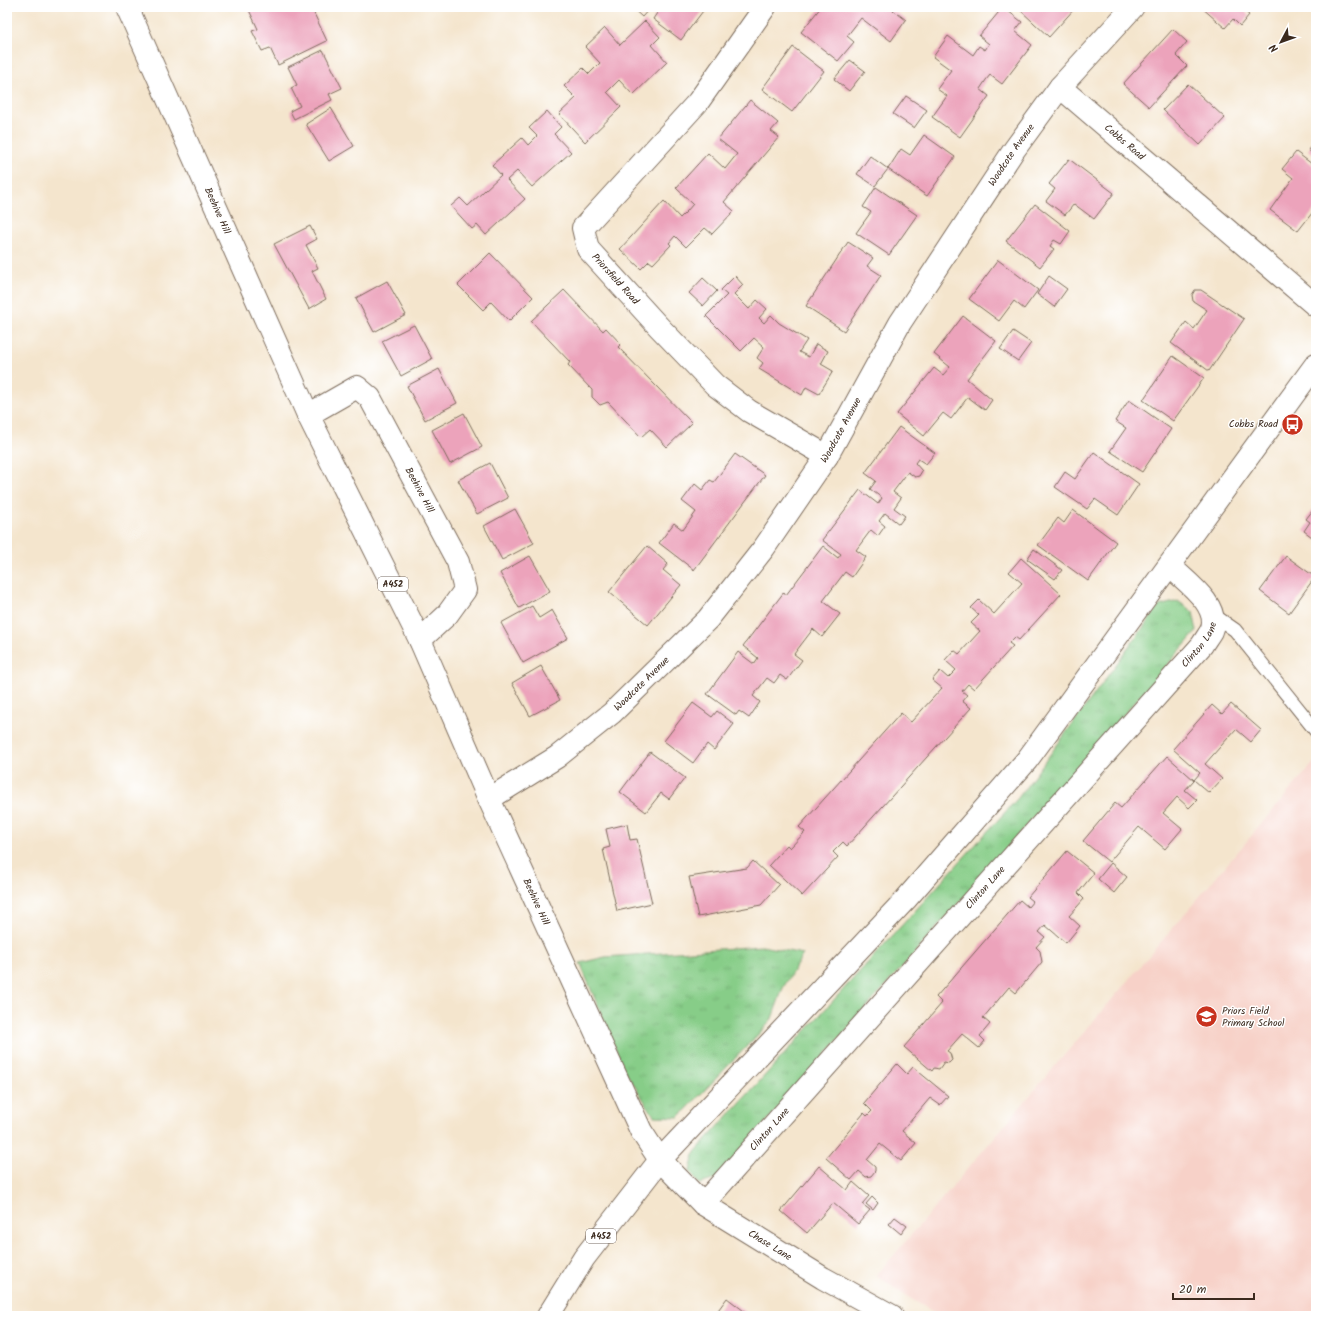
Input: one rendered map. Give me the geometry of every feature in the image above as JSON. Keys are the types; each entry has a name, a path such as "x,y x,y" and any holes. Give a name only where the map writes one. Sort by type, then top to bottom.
{"street":[{"name":"Beehive Hill","path":"127,7 308,415 420,640 489,799 641,1131 660,1160"},
{"name":"Priorsfield Road","path":"765,7 698,102 583,228 588,249 659,327 715,385 749,411 827,456"},
{"name":"Woodcote Avenue","path":"489,799 557,757 612,713 708,619 764,548 827,456 900,323 1014,150 1060,87 1133,7"},
{"name":"Cobbs Road","path":"1060,87 1316,306"},
{"path":"660,1160 906,899 1027,760 1316,364"},
{"name":"Beehive Hill","path":"308,415 357,387 370,398 458,562 465,590 447,615 420,640"},
{"name":"Clinton Lane","path":"703,1204 1202,645 1212,630 1212,614 1206,600 1170,566"},
{"name":"Chase Lane","path":"660,1160 703,1204 823,1278 892,1316"},
{"name":"A452","path":"548,1316 584,1258 660,1160"}],"lane":[{"path":"1212,614 1235,630 1316,730"}],"shaded area":[{"name":"Priors Field Primary School","path":"1316,760 1316,1316 940,1316 898,1291 877,1275"}],"green space":[{"path":"1178,601 1193,612 1197,631 716,1179 699,1184 690,1170 695,1152 1018,798 1159,606"},
{"path":"762,946 803,954 783,988 771,1021 679,1117 654,1116 625,1071 580,963 605,957"}],"building":[{"path":"254,7 293,7 295,11 305,7 311,7 327,41 278,65 270,48 262,51 252,31 258,29 249,10"},
{"path":"631,7 649,7 650,8 642,17"},
{"path":"661,7 706,7 681,40 653,19"},
{"path":"821,7 889,7 906,20 891,41 861,18 847,36 854,42 838,61 801,32"},
{"path":"1003,7 1022,22 1015,31 1032,45 1002,84 990,75 986,80 980,89 989,96 960,137 932,117 947,96 937,89 951,70 933,57 948,36 973,55 979,46 985,50 989,44 979,36"},
{"path":"1076,7 1049,37 1018,8"},
{"path":"1201,7 1244,7 1242,9 1249,15 1240,26 1233,19 1225,28"},
{"path":"645,21 660,37 652,45 667,62 633,95 619,80 607,92 621,107 585,142 559,114 576,98 564,86 583,68 589,74 600,63 585,47 605,28 620,45"},
{"path":"1173,29 1187,42 1176,55 1187,66 1149,107 1123,84"},
{"path":"793,47 824,71 792,112 762,89"},
{"path":"323,50 342,88 329,94 332,100 294,119 290,111 300,106 291,88 297,85 288,67"},
{"path":"850,60 865,71 849,91 834,79"},
{"path":"1188,84 1225,118 1200,145 1163,110"},
{"path":"906,96 927,110 914,128 893,114"},
{"path":"750,100 778,123 771,131 779,137 724,202 734,211 712,234 705,228 686,247 675,236 669,243 671,245 653,264 649,261 641,269 620,249 664,201 680,218 687,211 693,204 676,188 708,153 725,169 737,154 718,139"},
{"path":"331,108 354,146 329,161 306,124"},
{"path":"547,111 561,127 554,134 571,152 532,187 517,171 507,180 525,199 486,235 477,225 472,229 451,206 460,198 468,206 501,175 492,165 522,138 528,145 537,136 529,128"},
{"path":"924,135 955,157 927,196 888,169 901,149 910,155"},
{"path":"1316,140 1316,156 1308,150"},
{"path":"1296,152 1316,167 1316,208 1298,231 1270,210 1293,178 1282,169"},
{"path":"870,156 888,169 875,186 857,174"},
{"path":"1069,159 1114,193 1094,219 1074,204 1065,215 1046,201 1055,189 1049,184"},
{"path":"876,187 917,215 889,255 856,233 871,212 863,207"},
{"path":"1035,204 1070,231 1061,244 1054,240 1050,246 1054,249 1040,267 1006,241"},
{"path":"310,226 317,239 306,245 318,268 312,271 326,299 309,309 274,244"},
{"path":"848,242 873,258 867,266 881,275 844,331 806,306"},
{"path":"490,253 533,297 509,321 491,302 483,310 458,285"},
{"path":"998,260 1038,290 1024,309 1014,301 999,321 969,299"},
{"path":"735,276 743,285 734,294 749,309 757,300 767,309 759,318 764,323 771,315 779,323 807,340 799,352 809,357 816,344 828,351 821,364 833,371 819,394 806,387 802,395 759,369 763,363 757,358 764,347 754,338 741,351 706,316 727,295 721,290"},
{"path":"1049,276 1067,289 1054,307 1037,294"},
{"path":"703,278 717,291 703,306 689,293"},
{"path":"387,281 406,315 374,332 356,298"},
{"path":"564,290 603,331 606,328 621,344 618,347 692,423 667,447 650,429 641,437 608,402 600,405 592,397 592,390 568,365 570,362 531,321"},
{"path":"1195,290 1201,290 1244,319 1209,371 1171,343 1186,322 1194,329 1207,310 1193,301 1192,295"},
{"path":"963,316 996,341 967,379 992,400 985,410 968,397 951,419 943,413 924,436 897,414 934,368 943,375 950,367 934,354"},
{"path":"414,325 432,359 401,376 382,341"},
{"path":"1013,331 1031,343 1018,361 1000,349"},
{"path":"1173,356 1204,378 1173,421 1143,400"},
{"path":"439,369 457,403 425,420 407,386"},
{"path":"1129,400 1171,429 1142,472 1110,451 1126,428 1115,421"},
{"path":"464,413 482,447 450,464 432,430"},
{"path":"899,427 935,453 926,464 918,459 915,463 922,471 919,476 915,477 908,472 893,492 901,498 894,508 905,516 899,524 885,513 879,521 885,526 878,536 871,530 856,550 866,557 852,577 845,572 823,601 840,614 822,637 813,629 794,654 802,660 787,680 780,675 774,683 767,678 753,696 760,702 749,718 739,711 736,715 707,694 738,652 754,664 758,658 743,646 784,592 786,595 823,546 838,558 841,554 822,540 860,490 878,504 882,498 870,489 876,481 865,473"},
{"path":"1094,452 1139,484 1118,515 1095,499 1087,509 1055,487 1065,472 1075,479"},
{"path":"735,454 765,475 694,570 659,543 674,523 683,530 696,512 682,501 695,484 702,490 710,480 714,482"},
{"path":"490,463 508,498 477,514 458,480"},
{"path":"515,509 534,543 502,560 484,526"},
{"path":"1073,510 1116,542 1088,581 1038,545 1058,518 1064,523"},
{"path":"1313,510 1316,512 1316,540 1304,531 1310,522 1306,519"},
{"path":"647,546 668,564 663,570 681,585 648,625 609,592"},
{"path":"1034,549 1062,570 1055,579 1027,559"},
{"path":"530,556 550,591 519,608 500,573"},
{"path":"1286,556 1315,577 1289,613 1260,591"},
{"path":"1021,558 1061,594 1019,640 1015,637 1009,643 1013,646 974,689 968,684 962,691 967,695 962,701 971,708 847,846 843,842 833,852 838,857 802,896 769,865 787,845 790,848 805,832 799,827 901,713 911,722 942,688 932,680 940,671 948,678 956,670 945,660 954,650 959,654 980,631 971,623 979,615 971,608 979,600 994,614 1022,583 1009,572"},
{"path":"532,606 539,618 552,610 568,638 523,663 501,623"},
{"path":"541,666 560,700 530,716 512,683"},
{"path":"693,703 712,717 717,711 734,724 714,750 707,744 693,763 664,741"},
{"path":"1231,704 1261,730 1251,742 1236,729 1205,764 1222,779 1209,793 1194,780 1200,773 1173,749 1212,705 1222,714"},
{"path":"650,752 685,778 669,799 661,793 646,812 620,792"},
{"path":"1167,756 1194,780 1185,790 1197,800 1189,808 1177,797 1163,813 1182,829 1165,849 1139,827 1109,862 1083,841 1115,803 1121,808"},
{"path":"627,824 630,840 637,839 652,903 617,911 603,849 610,847 606,829"},
{"path":"1067,851 1094,873 1078,893 1084,899 1069,916 1080,926 1066,943 1045,925 1039,932 1045,937 1036,947 1040,951 1042,962 1016,993 1009,987 983,1018 990,1024 980,1036 985,1041 979,1048 962,1034 947,1051 950,1053 952,1060 949,1063 944,1062 939,1069 934,1068 932,1071 904,1047 942,1003 936,997 1020,900 1028,907 1033,901 1028,897"},
{"path":"753,861 779,885 761,905 698,917 689,877 747,868"},
{"path":"1111,863 1127,877 1114,893 1098,879"},
{"path":"897,1064 907,1074 913,1067 948,1096 940,1105 930,1098 902,1131 916,1143 901,1161 880,1144 867,1160 875,1167 875,1171 871,1176 866,1177 859,1171 851,1180 826,1158 864,1113 867,1116 872,1111 864,1103"},
{"path":"819,1166 847,1190 853,1182 869,1196 862,1204 870,1210 858,1224 833,1203 807,1233 781,1211"},
{"path":"872,1197 878,1203 873,1210 866,1204"},
{"path":"895,1217 907,1226 901,1234 889,1224"},
{"path":"727,1298 748,1314 746,1316 720,1316 716,1313"}],"place":[{"name":"Cobbs Road","path":"1293,424"},
{"name":"Priors Field Primary School","path":"1206,1017"}]}
